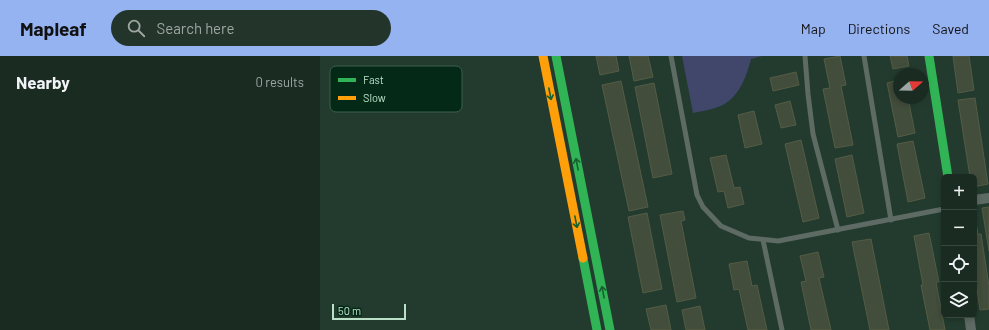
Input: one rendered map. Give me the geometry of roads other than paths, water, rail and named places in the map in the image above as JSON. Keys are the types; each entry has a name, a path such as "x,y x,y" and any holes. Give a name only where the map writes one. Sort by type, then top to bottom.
{"street":[{"path":"543,56 597,330"},
{"path":"556,56 610,330"},
{"path":"929,56 948,174"},
{"path":"977,200 989,198"},
{"path":"969,318 971,330"}],"lane":[{"path":"671,56 697,195 702,207 721,226 749,238 778,242 941,210"},
{"path":"805,56 813,134 838,230"},
{"path":"864,56 891,220"},
{"path":"763,240 782,330"}]}
